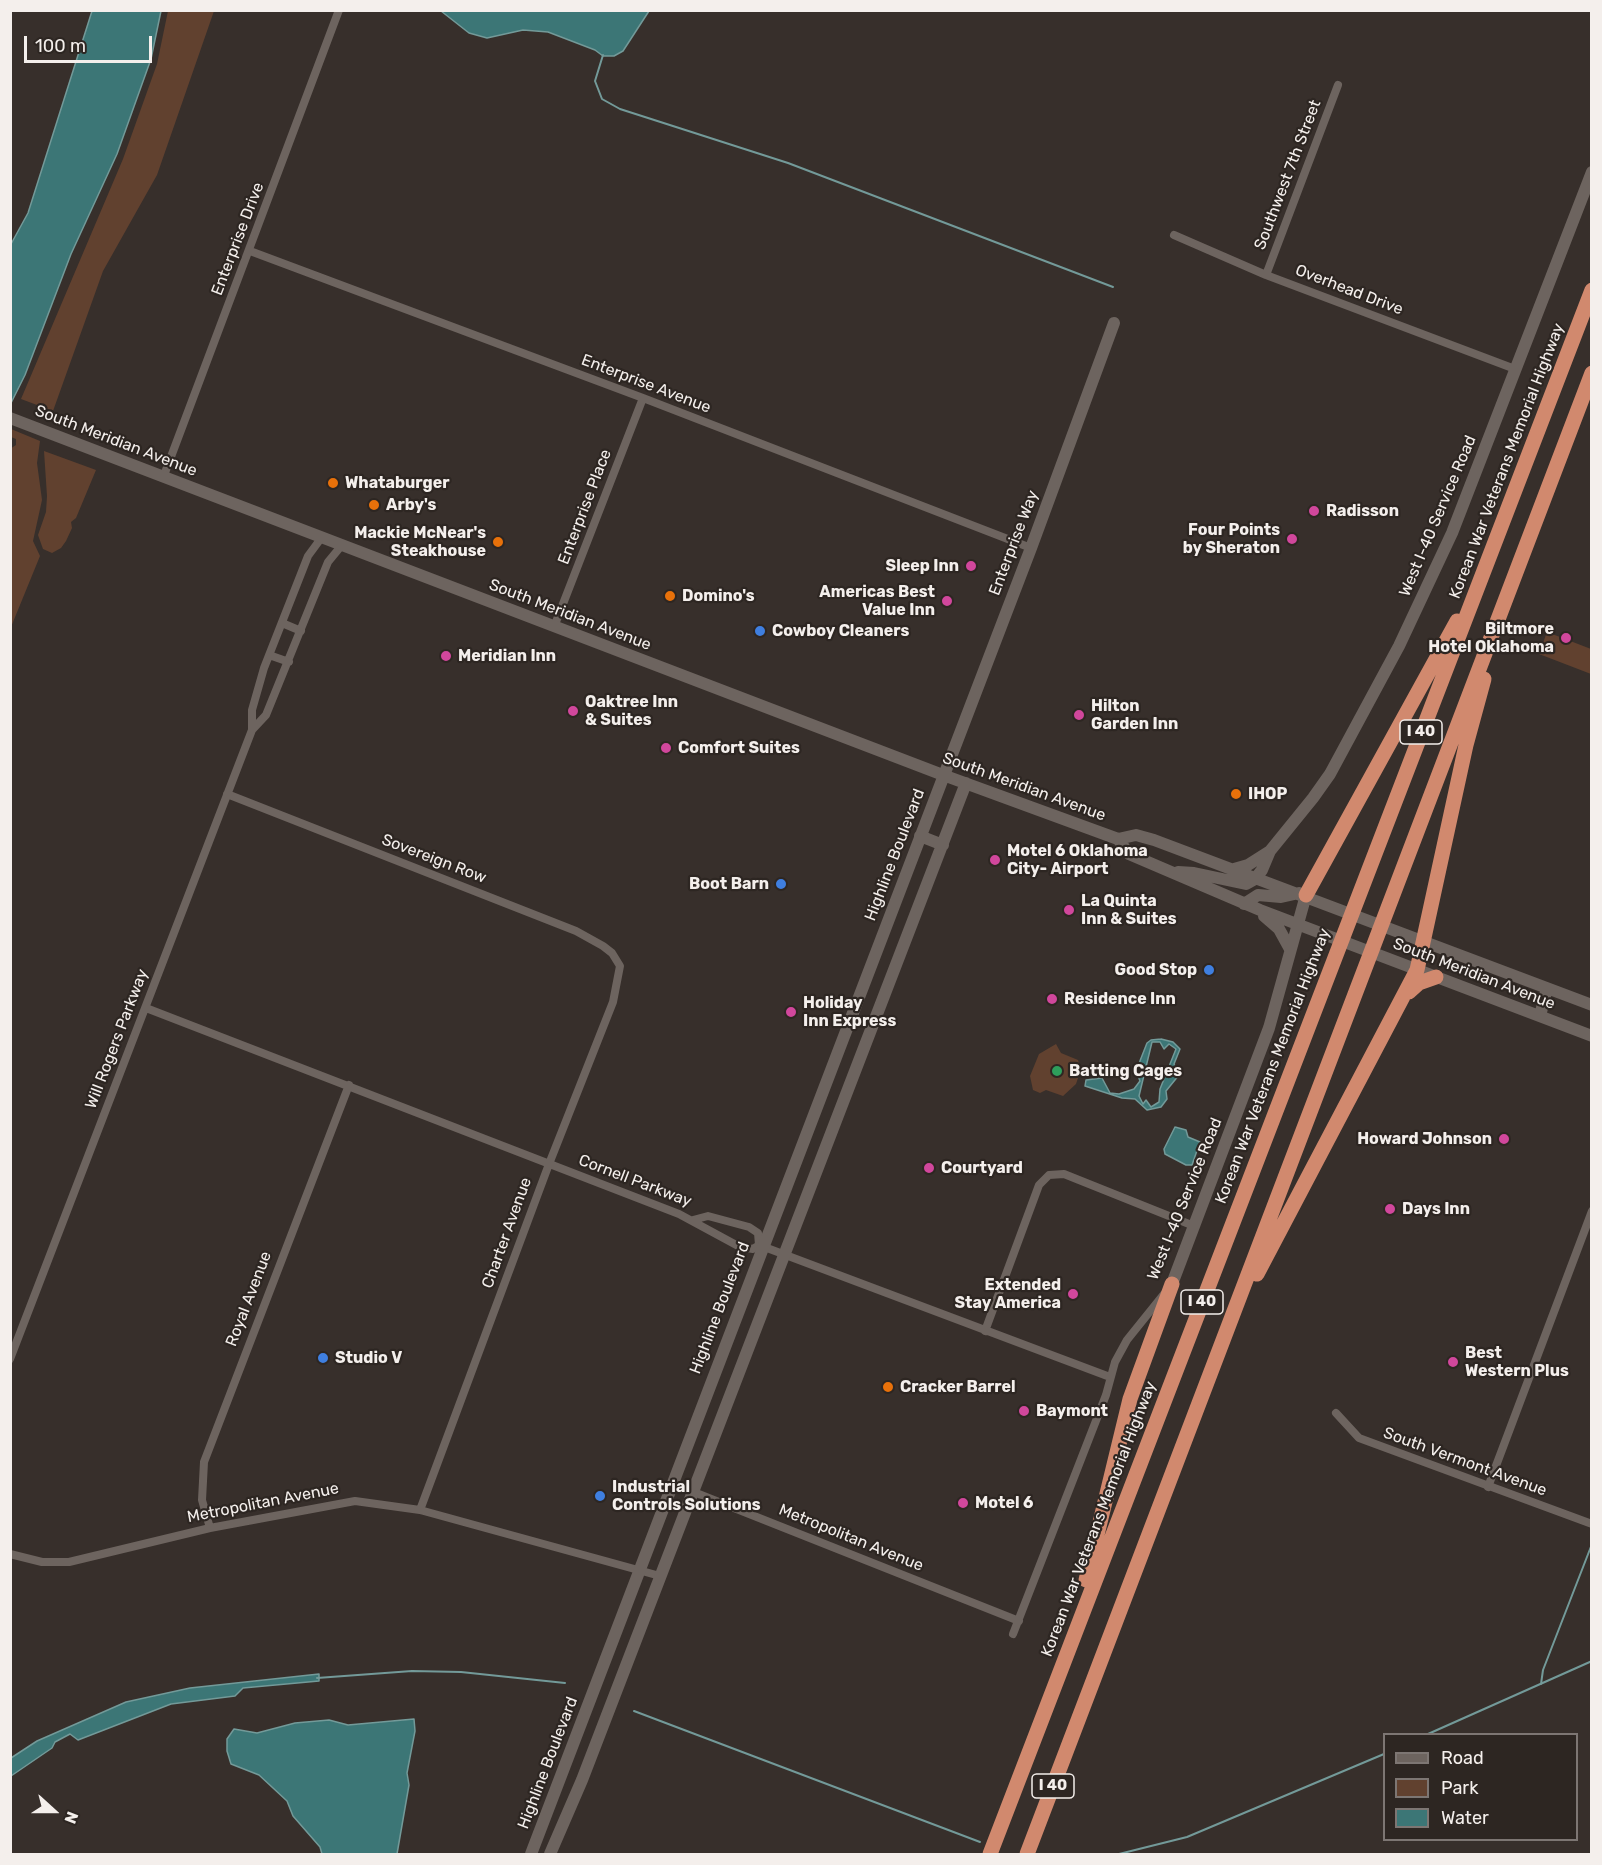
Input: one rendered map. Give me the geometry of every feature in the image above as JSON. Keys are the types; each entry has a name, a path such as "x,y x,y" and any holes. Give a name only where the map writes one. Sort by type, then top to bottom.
{"highway":[{"name":"Korean War Veterans Memorial Highway","path":"990,1854 1592,290"},
{"name":"I 40","path":"1027,1854 1226,1335 1389,899 1592,373"},
{"path":"1303,894 1482,576"},
{"path":"1226,1335 1336,1122 1418,970 1466,745 1504,602"},
{"path":"1405,997 1419,983 1436,977"},
{"path":"1072,1641 1130,1399 1172,1284"}],"street":[{"name":"Enterprise Drive","path":"164,478 339,10"},
{"name":"Southwest 7th Street","path":"1266,275 1338,85"},
{"name":"West I-40 Service Road","path":"1256,877 1270,850 1323,785 1399,646 1447,544 1592,171"},
{"name":"Overhead Drive","path":"1174,234 1266,275 1515,369"},
{"name":"Enterprise Avenue","path":"250,251 643,398 1031,548"},
{"name":"Enterprise Way","path":"943,775 1031,548 1114,323"},
{"name":"Enterprise Place","path":"554,627 643,398"},
{"name":"South Meridian Avenue","path":"10,418 943,775 1118,839 1136,835 1234,869 1592,1005"},
{"name":"Will Rogers Parkway","path":"252,730 252,710 269,655 308,556 322,537"},
{"name":"Will Rogers Parkway","path":"10,1359 252,730 266,715 302,631 328,562 342,545"},
{"path":"282,623 302,631"},
{"path":"269,655 289,662"},
{"name":"Highline Boulevard","path":"531,1854 760,1246 943,775"},
{"path":"550,1854 582,1780 966,783"},
{"name":"Sovereign Row","path":"226,794 576,931 612,953 620,966"},
{"path":"920,836 943,845"},
{"name":"South Meridian Avenue","path":"1118,839 1129,854 1244,904 1592,1035"},
{"name":"West I-40 Service Road","path":"1234,869 1248,865 1270,850"},
{"path":"1171,872 1194,873 1241,884 1250,883 1256,877"},
{"name":"West I-40 Service Road","path":"1013,1634 1106,1395 1110,1377 1127,1340 1172,1284 1269,1028 1303,894"},
{"path":"1244,904 1258,896 1281,897 1303,894"},
{"path":"1260,910 1279,929 1290,949"},
{"name":"Charter Avenue","path":"420,1510 549,1164 613,1002 620,966"},
{"path":"1540,1016 1547,988"},
{"name":"Cornell Parkway","path":"146,1008 693,1220 740,1247 753,1250 760,1246 1110,1377"},
{"name":"Royal Avenue","path":"210,1528 202,1500 204,1462 349,1085"},
{"path":"985,1332 1039,1185 1051,1174 1064,1174 1194,1226"},
{"path":"1488,1487 1592,1211"},
{"path":"693,1220 708,1216 749,1227 758,1233 760,1246"},
{"name":"South Vermont Avenue","path":"1336,1413 1359,1438 1592,1524"},
{"name":"Metropolitan Avenue","path":"672,1482 1019,1622"},
{"name":"Metropolitan Avenue","path":"10,1554 42,1562 69,1562 210,1528 355,1501 420,1510 660,1576"}],"green space":[{"path":"168,11 214,11 157,175 103,271 53,411 21,399 123,159 157,64"},
{"path":"11,429 40,441 37,463 42,500 33,541 40,556 11,627 10,449 16,445 16,439 11,437"},
{"path":"44,451 96,470 76,518 71,522 72,528 66,541 61,548 52,553 43,549 38,535 46,512"},
{"path":"1547,632 1591,649 1591,674 1539,654"},
{"name":"Batting Cages","path":"1056,1044 1061,1053 1078,1060 1081,1069 1076,1084 1063,1096 1046,1090 1040,1093 1033,1090 1030,1076 1039,1054"}],"water":[{"path":"92,11 161,11 151,59 117,154 71,254 25,375 11,403 11,244 28,213"},
{"path":"441,11 649,11 623,51 614,56 603,56 595,50 548,32 523,30 487,38 469,33"},
{"path":"1161,1039 1173,1042 1180,1049 1174,1064 1179,1075 1166,1091 1167,1099 1161,1107 1147,1110 1135,1099 1122,1098 1085,1086 1086,1080 1102,1078 1110,1093 1119,1094 1134,1089 1140,1081 1136,1071 1147,1043","holes":["1152,1042 1160,1042 1164,1049 1169,1044 1176,1049 1160,1089 1159,1102 1151,1107 1146,1100 1143,1104 1139,1096"]},
{"path":"1175,1127 1186,1130 1188,1137 1200,1142 1192,1165 1186,1165 1165,1154 1164,1149"},
{"path":"319,1674 319,1681 243,1688 235,1696 171,1704 78,1740 70,1734 55,1742 52,1748 11,1776 11,1758 37,1741 126,1702 190,1688"},
{"path":"414,1719 415,1731 407,1773 409,1785 397,1854 322,1854 320,1847 293,1816 287,1801 259,1775 231,1764 227,1751 227,1739 234,1729 257,1733 295,1723 329,1720 348,1725"}],"waterway":[{"path":"603,55 595,81 602,99 620,109 788,163 1113,287"},
{"path":"1541,1684 1543,1670 1592,1544"},
{"path":"1430,1733 1592,1661"},
{"path":"317,1678 412,1671 461,1672 565,1683"},
{"path":"634,1711 980,1842"},
{"path":"1119,1854 1187,1837 1383,1754"}],"place":[{"name":"Whataburger","path":"333,483"},
{"name":"Arby's","path":"374,505"},
{"name":"Radisson","path":"1314,511"},
{"name":"Four Points by Sheraton","path":"1292,539"},
{"name":"Mackie McNear's Steakhouse","path":"498,542"},
{"name":"Sleep Inn","path":"971,566"},
{"name":"Domino's","path":"670,596"},
{"name":"Americas Best Value Inn","path":"947,601"},
{"name":"Cowboy Cleaners","path":"760,631"},
{"name":"Biltmore Hotel Oklahoma","path":"1566,638"},
{"name":"Meridian Inn","path":"446,656"},
{"name":"Oaktree Inn & Suites","path":"573,711"},
{"name":"Hilton Garden Inn","path":"1079,715"},
{"name":"Comfort Suites","path":"666,748"},
{"name":"IHOP","path":"1236,794"},
{"name":"Motel 6 Oklahoma City- Airport","path":"995,860"},
{"name":"Boot Barn","path":"781,884"},
{"name":"La Quinta Inn & Suites","path":"1069,910"},
{"name":"Good Stop","path":"1209,970"},
{"name":"Residence Inn","path":"1052,999"},
{"name":"Holiday Inn Express","path":"791,1012"},
{"name":"Batting Cages","path":"1057,1071"},
{"name":"Howard Johnson","path":"1504,1139"},
{"name":"Courtyard","path":"929,1168"},
{"name":"Days Inn","path":"1390,1209"},
{"name":"Extended Stay America","path":"1073,1294"},
{"name":"Studio V","path":"323,1358"},
{"name":"Best Western Plus","path":"1453,1362"},
{"name":"Cracker Barrel","path":"888,1387"},
{"name":"Baymont","path":"1024,1411"},
{"name":"Industrial Controls Solutions","path":"600,1496"},
{"name":"Motel 6","path":"963,1503"}]}
